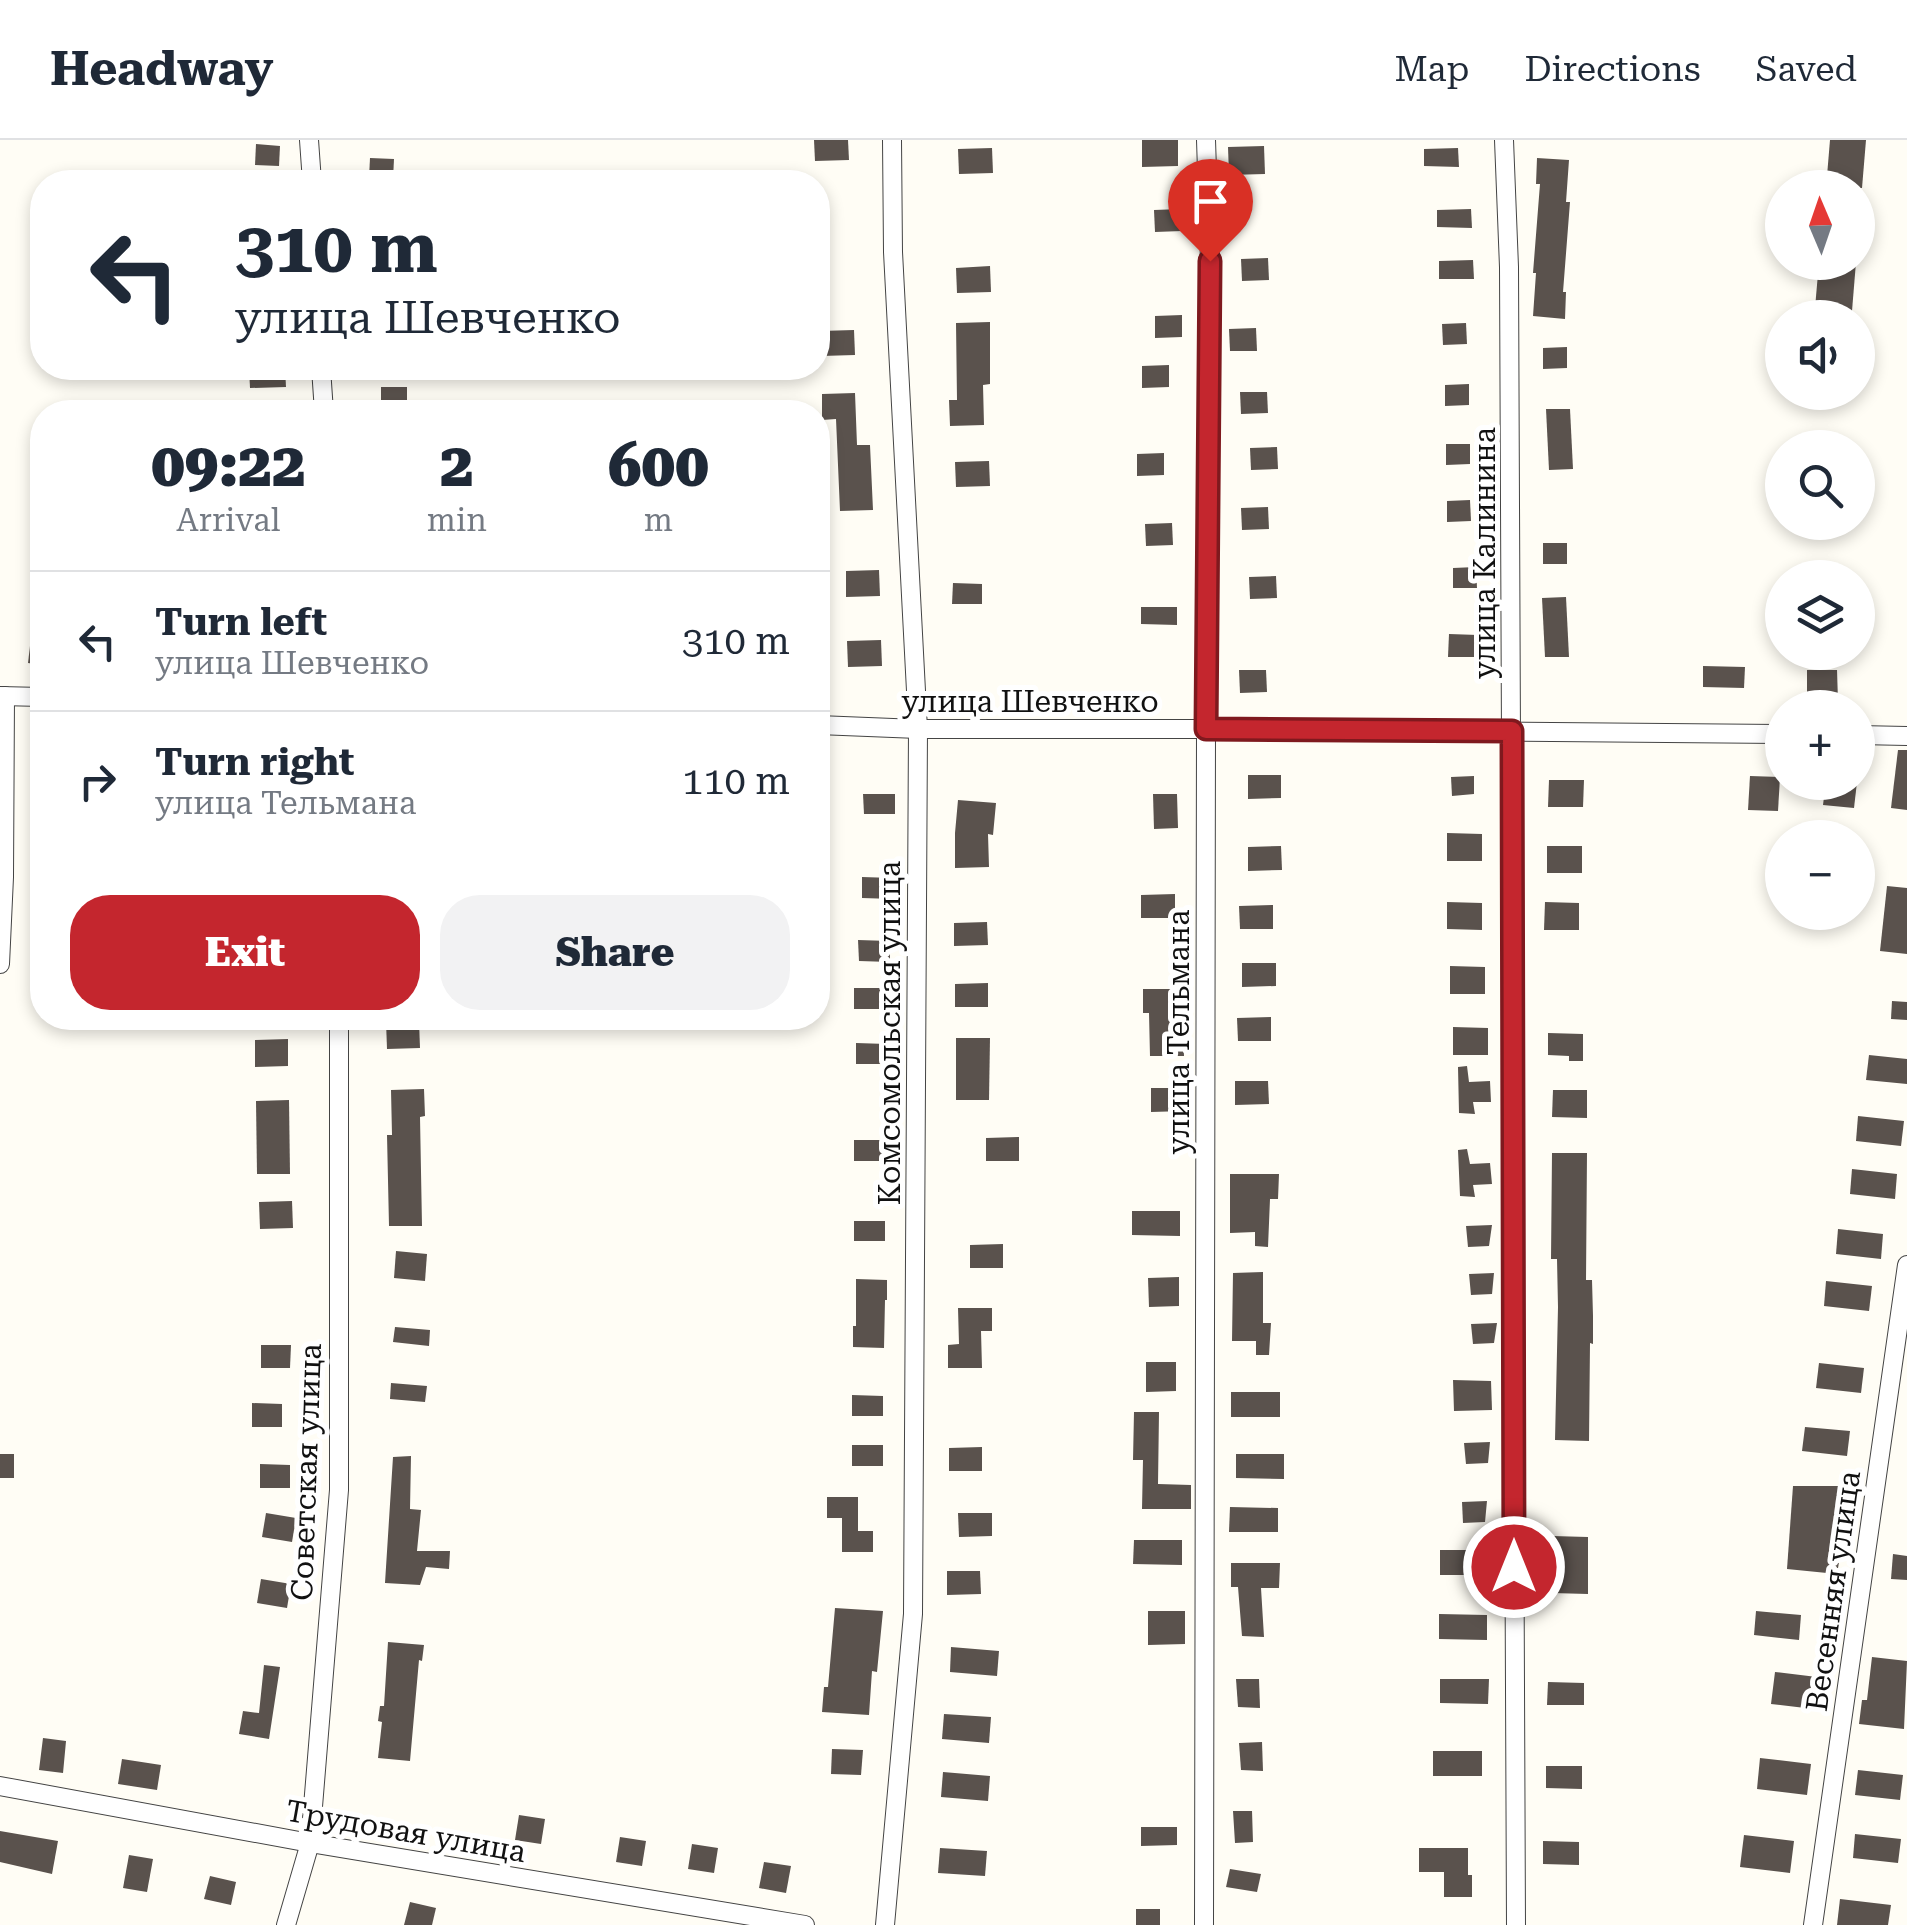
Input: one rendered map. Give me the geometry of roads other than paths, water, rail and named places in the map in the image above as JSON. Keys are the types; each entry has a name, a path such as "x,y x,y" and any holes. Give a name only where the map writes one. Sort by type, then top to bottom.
{"street":[{"path":"310,140 311,170"},
{"name":"Комсомольская улица","path":"885,1925 913,1614 918,729 893,252 892,140"},
{"name":"улица Тельмана","path":"1204,1925 1210,261 1206,140"},
{"name":"улица Калинина","path":"1504,140 1509,267 1516,1925"},
{"path":"0,964 4,878 3,696 30,697"},
{"name":"улица Шевченко","path":"830,725 1765,734"},
{"path":"1875,735 1907,736"},
{"name":"Советская улица","path":"286,1925 310,1843 339,1490 339,1030"},
{"name":"Весенняя улица","path":"1813,1925 1907,1266"},
{"name":"Трудовая улица","path":"0,1786 310,1843 805,1925"}]}
